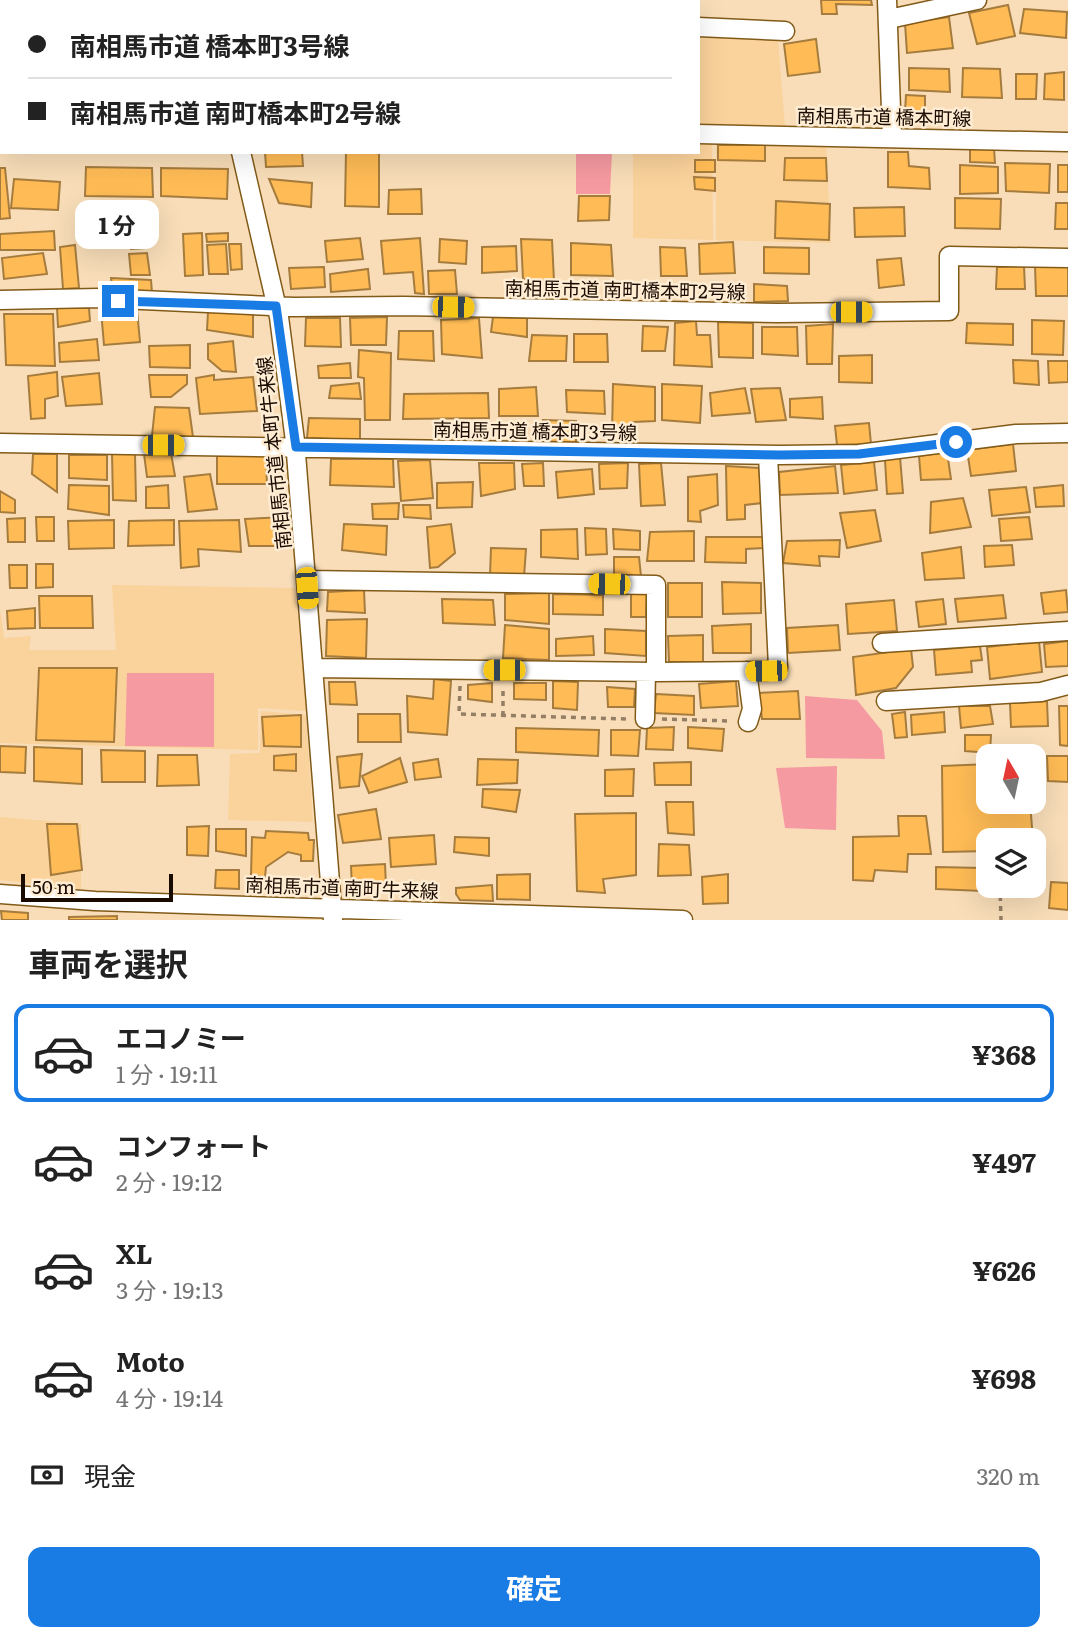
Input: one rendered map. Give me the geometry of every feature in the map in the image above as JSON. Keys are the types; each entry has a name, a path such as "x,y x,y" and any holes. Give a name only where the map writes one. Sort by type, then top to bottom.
{"street":[{"path":"887,0 891,137"},
{"path":"889,19 977,0"},
{"path":"700,27 785,31"},
{"name":"南相馬市道 橋本町線","path":"700,134 1068,142"},
{"name":"南相馬市道 本町牛来線","path":"241,154 276,306 296,447 333,914"},
{"name":"南相馬市道 南町橋本町2号線","path":"0,300 99,298 276,306 778,313 949,311 948,256 1068,258"},
{"name":"南相馬市道 橋本町3号線","path":"0,443 768,455 859,454 1017,434 1068,433"},
{"path":"313,667 651,672 747,671 778,667 780,656 768,455"},
{"path":"307,580 656,585 651,672 645,719"},
{"path":"882,643 1068,631"},
{"path":"747,671 752,709 748,722"},
{"path":"886,701 1041,692 1068,685"},
{"name":"南相馬市道 南町牛来線","path":"0,894 333,914 683,920"}],"path":[{"path":"460,670 459,714 748,722"},
{"path":"503,716 504,670"},
{"path":"1000,898 1001,920"}],"shaded area":[{"path":"700,36 778,39 785,127 700,124"},
{"path":"716,142 826,146 831,243 716,240"},
{"path":"700,144 712,144 713,240 633,238 633,154 700,154"},
{"path":"576,154 612,154 610,194 576,194"},
{"path":"112,585 295,588 307,711 258,708 258,750 0,743 0,609 4,638 31,636 29,650 116,650"},
{"path":"127,673 214,673 214,747 125,746"},
{"path":"805,696 857,700 882,731 885,759 806,758"},
{"path":"261,711 306,715 313,822 228,820 230,754 260,753"},
{"path":"837,766 836,830 785,828 776,768"},
{"path":"0,817 81,824 81,889 0,880"}],"building":[{"path":"821,0 871,0 872,5 836,4 837,14 822,14"},
{"path":"1008,5 1015,36 977,44 969,13"},
{"path":"1024,9 1067,12 1066,38 1020,33"},
{"path":"949,17 953,48 907,53 905,23"},
{"path":"816,39 820,72 788,76 784,44"},
{"path":"909,68 949,69 950,92 909,90"},
{"path":"963,68 1000,69 1002,98 962,97"},
{"path":"1064,72 1064,100 1044,99 1045,74"},
{"path":"1016,74 1037,74 1036,99 1016,99"},
{"path":"906,95 925,96 925,114 905,112"},
{"path":"718,145 765,145 765,161 718,160"},
{"path":"970,149 994,149 995,163 970,162"},
{"path":"888,152 908,152 909,166 929,168 930,189 888,187"},
{"path":"265,154 302,154 303,166 266,167"},
{"path":"346,154 379,154 379,207 345,206"},
{"path":"785,158 826,158 827,181 784,180"},
{"path":"695,160 715,160 715,172 695,172"},
{"path":"1005,163 1050,164 1049,193 1006,191"},
{"path":"960,165 998,167 998,193 960,194"},
{"path":"1058,165 1068,165 1068,192 1058,192"},
{"path":"86,167 152,168 153,197 85,196"},
{"path":"0,168 5,168 10,218 0,219"},
{"path":"161,168 228,169 227,199 161,196"},
{"path":"694,177 715,178 715,191 695,189"},
{"path":"14,179 60,182 58,210 11,208"},
{"path":"269,179 312,183 311,207 279,203"},
{"path":"421,189 422,214 388,214 389,190"},
{"path":"579,196 610,196 609,220 578,221"},
{"path":"955,198 1001,199 1000,229 955,228"},
{"path":"776,201 830,204 829,240 775,238"},
{"path":"1056,203 1068,203 1068,229 1055,229"},
{"path":"904,207 905,236 855,237 854,208"},
{"path":"54,231 55,250 0,250 0,234"},
{"path":"202,233 203,275 185,276 183,234"},
{"path":"228,233 228,241 207,242 206,234"},
{"path":"130,235 144,236 145,248 131,249"},
{"path":"360,238 363,259 327,262 325,241"},
{"path":"420,238 424,294 415,293 413,272 384,274 381,241"},
{"path":"440,239 467,241 466,264 439,262"},
{"path":"521,239 552,240 554,281 523,279"},
{"path":"733,242 735,273 700,274 699,244"},
{"path":"571,243 611,245 613,276 571,275"},
{"path":"226,244 228,274 209,274 207,245"},
{"path":"229,244 241,244 242,269 231,270"},
{"path":"75,245 79,288 63,289 60,247"},
{"path":"516,246 517,271 482,273 482,247"},
{"path":"660,247 685,248 687,276 661,276"},
{"path":"764,247 809,248 809,274 764,273"},
{"path":"43,253 47,274 4,279 2,258"},
{"path":"147,253 150,275 131,275 129,254"},
{"path":"901,258 904,285 879,288 877,260"},
{"path":"1024,266 1025,289 996,289 997,267"},
{"path":"1035,266 1068,267 1068,296 1036,296"},
{"path":"324,267 325,287 291,289 289,268"},
{"path":"368,269 370,289 331,292 330,274"},
{"path":"455,270 457,294 429,294 428,271"},
{"path":"111,278 151,280 152,293 113,291"},
{"path":"754,284 787,286 788,301 754,302"},
{"path":"57,307 89,308 90,321 58,327"},
{"path":"101,310 137,310 140,342 104,345"},
{"path":"208,312 253,313 253,337 207,330"},
{"path":"4,314 53,314 55,366 6,365"},
{"path":"387,317 386,345 351,345 350,318"},
{"path":"493,317 527,318 527,337 491,332"},
{"path":"306,318 340,318 341,347 305,346"},
{"path":"479,318 482,358 442,354 441,320"},
{"path":"1032,320 1064,321 1063,355 1032,354"},
{"path":"696,321 697,335 710,335 712,367 674,365 675,323"},
{"path":"718,322 753,323 753,358 719,357"},
{"path":"967,323 1013,324 1013,345 966,343"},
{"path":"833,324 832,364 807,364 806,326"},
{"path":"643,326 668,327 665,351 642,351"},
{"path":"762,327 797,327 798,356 762,354"},
{"path":"399,331 433,331 434,361 398,359"},
{"path":"574,334 607,334 608,362 574,362"},
{"path":"532,335 567,336 566,361 529,361"},
{"path":"97,339 99,360 60,362 59,343"},
{"path":"233,341 236,372 222,371 208,359 208,344"},
{"path":"190,345 190,368 150,367 149,346"},
{"path":"359,350 391,353 390,420 365,420 364,378 358,377"},
{"path":"872,355 872,383 839,382 839,356"},
{"path":"1013,360 1038,361 1039,385 1014,383"},
{"path":"1048,361 1068,361 1068,382 1049,383"},
{"path":"350,363 351,378 319,378 318,366"},
{"path":"57,372 58,396 45,399 45,418 31,419 28,376"},
{"path":"99,373 102,404 66,406 62,377"},
{"path":"149,375 187,375 187,384 171,397 151,397"},
{"path":"214,375 214,380 253,377 257,411 200,414 196,378"},
{"path":"359,383 361,399 329,398 331,386"},
{"path":"613,384 655,387 655,421 633,422 633,436 612,434"},
{"path":"662,384 702,386 700,423 662,420"},
{"path":"536,387 538,416 499,416 499,389"},
{"path":"745,388 750,413 712,416 710,393"},
{"path":"780,388 786,420 756,422 751,389"},
{"path":"566,390 604,391 605,414 567,412"},
{"path":"488,393 489,418 403,419 404,394"},
{"path":"822,397 823,419 790,417 790,399"},
{"path":"155,407 189,408 193,437 152,436"},
{"path":"309,418 360,419 360,440 307,438"},
{"path":"543,420 576,421 576,443 542,441"},
{"path":"869,423 871,444 837,445 835,426"},
{"path":"1013,444 1016,471 971,476 967,450"},
{"path":"947,452 951,479 921,480 919,456"},
{"path":"171,453 175,476 147,477 144,454"},
{"path":"33,454 57,454 57,492 32,474"},
{"path":"112,454 135,454 136,501 113,500"},
{"path":"69,455 107,455 107,480 69,478"},
{"path":"217,456 266,456 267,484 217,484"},
{"path":"900,457 903,493 887,494 885,460"},
{"path":"331,459 393,459 394,487 330,485"},
{"path":"430,460 433,498 401,501 398,461"},
{"path":"874,462 877,490 844,494 841,465"},
{"path":"479,463 514,463 515,489 481,496"},
{"path":"543,463 544,486 524,486 522,464"},
{"path":"628,463 627,488 600,489 599,464"},
{"path":"661,463 665,505 641,506 639,464"},
{"path":"726,466 759,468 762,503 745,505 745,519 727,520"},
{"path":"835,466 838,493 780,495 779,472"},
{"path":"592,469 594,494 558,498 556,472"},
{"path":"210,474 217,509 188,512 184,477"},
{"path":"717,474 718,505 700,511 701,522 688,521 688,477"},
{"path":"473,482 472,507 437,508 437,483"},
{"path":"69,485 109,486 109,515 68,509"},
{"path":"168,485 169,508 146,508 146,487"},
{"path":"1063,485 1064,506 1036,507 1034,488"},
{"path":"1026,487 1030,512 992,516 989,490"},
{"path":"0,491 15,500 15,513 0,512"},
{"path":"963,498 971,527 930,533 931,502"},
{"path":"399,503 398,519 373,519 372,504"},
{"path":"403,505 430,505 431,519 404,517"},
{"path":"875,510 881,541 847,548 840,513"},
{"path":"36,517 54,517 54,541 37,541"},
{"path":"285,517 289,546 249,546 245,519"},
{"path":"1029,517 1032,539 1001,541 999,519"},
{"path":"25,518 25,542 8,542 7,519"},
{"path":"114,520 114,548 69,549 68,521"},
{"path":"174,520 174,545 128,546 129,521"},
{"path":"239,520 241,552 198,549 199,566 181,568 179,521"},
{"path":"344,524 387,526 386,555 342,550"},
{"path":"451,524 455,553 438,567 430,568 427,527"},
{"path":"585,528 606,529 607,554 586,555"},
{"path":"577,529 578,559 541,557 541,530"},
{"path":"613,529 640,531 640,550 614,549"},
{"path":"694,531 694,561 647,561 650,532"},
{"path":"706,537 764,537 764,548 746,549 746,563 705,562"},
{"path":"840,540 839,557 819,556 820,566 783,563 787,541"},
{"path":"1012,545 1014,565 985,567 984,546"},
{"path":"961,547 964,578 925,580 922,553"},
{"path":"491,548 526,549 524,577 490,576"},
{"path":"614,557 639,557 641,576 614,575"},
{"path":"36,564 53,564 53,587 36,588"},
{"path":"9,565 27,565 27,588 10,588"},
{"path":"722,582 761,583 761,613 723,614"},
{"path":"668,583 702,583 702,617 668,617"},
{"path":"364,590 365,613 327,611 328,592"},
{"path":"1066,590 1068,612 1044,614 1041,593"},
{"path":"647,591 646,617 631,617 631,593"},
{"path":"549,593 549,624 505,620 505,594"},
{"path":"553,594 603,595 603,615 553,614"},
{"path":"1003,595 1006,618 958,622 955,599"},
{"path":"39,596 92,596 93,628 40,628"},
{"path":"442,599 493,600 495,625 443,623"},
{"path":"943,599 946,624 919,627 916,602"},
{"path":"894,600 897,631 848,634 846,604"},
{"path":"35,608 35,628 8,629 7,611"},
{"path":"367,619 366,658 326,656 327,620"},
{"path":"751,624 751,653 713,653 712,626"},
{"path":"505,625 549,629 549,660 503,658"},
{"path":"838,625 840,650 788,653 787,628"},
{"path":"605,629 646,631 646,656 605,653"},
{"path":"703,635 703,662 669,662 668,636"},
{"path":"593,636 594,655 556,656 556,639"},
{"path":"1039,641 1042,672 990,679 987,647"},
{"path":"1068,641 1068,666 1046,667 1044,644"},
{"path":"980,646 982,660 971,661 972,672 936,675 934,650"},
{"path":"911,649 913,667 896,688 856,695 853,657"},
{"path":"39,668 117,668 114,742 36,740"},
{"path":"434,679 451,681 447,735 408,732 407,696 433,699"},
{"path":"553,681 578,682 577,710 553,708"},
{"path":"736,681 738,706 701,708 699,684"},
{"path":"329,682 355,682 357,705 330,704"},
{"path":"492,683 492,702 468,699 468,685"},
{"path":"514,683 546,683 546,700 514,699"},
{"path":"607,687 635,689 634,707 608,707"},
{"path":"798,691 800,719 762,719 759,693"},
{"path":"656,694 694,696 694,715 654,713"},
{"path":"1047,701 1048,726 1011,727 1010,703"},
{"path":"959,706 990,706 993,724 961,728"},
{"path":"1059,706 1068,706 1068,746 1060,745"},
{"path":"905,712 907,737 895,738 892,714"},
{"path":"944,712 945,732 912,735 911,715"},
{"path":"358,714 400,714 401,742 358,742"},
{"path":"301,715 301,747 264,746 262,717"},
{"path":"674,727 673,750 646,749 647,728"},
{"path":"688,727 724,729 722,751 688,748"},
{"path":"516,728 599,730 598,756 516,752"},
{"path":"611,730 640,730 638,756 611,755"},
{"path":"965,735 991,735 990,744 976,744 976,752 965,751"},
{"path":"0,746 26,747 25,773 0,772"},
{"path":"34,747 82,749 82,784 34,781"},
{"path":"101,750 145,751 145,782 102,782"},
{"path":"296,754 296,771 274,770 274,756"},
{"path":"362,754 359,786 340,788 337,757"},
{"path":"158,755 197,755 199,785 157,786"},
{"path":"1047,756 1068,756 1068,782 1048,781"},
{"path":"400,758 407,782 369,793 362,776"},
{"path":"438,759 441,777 415,780 413,763"},
{"path":"478,759 518,760 517,783 477,785"},
{"path":"691,762 691,785 655,785 654,763"},
{"path":"976,765 976,814 1031,814 1032,828 976,828 976,851 943,852 942,766"},
{"path":"634,769 633,796 605,796 605,770"},
{"path":"483,789 520,790 516,812 482,807"},
{"path":"666,802 693,802 694,835 668,833"},
{"path":"376,809 381,839 343,843 338,815"},
{"path":"636,813 636,875 603,879 605,893 577,891 575,814"},
{"path":"898,816 926,816 931,854 908,854 907,872 875,870 873,881 853,880 853,837 899,836"},
{"path":"47,824 77,824 82,870 51,875"},
{"path":"209,826 208,856 187,855 187,827"},
{"path":"216,829 246,829 246,856 216,851"},
{"path":"266,831 308,833 309,840 314,840 313,861 301,861 301,855 288,852 266,867 265,877 251,875 252,837 265,838"},
{"path":"434,835 436,864 391,867 389,838"},
{"path":"455,837 489,838 489,856 454,852"},
{"path":"659,844 689,845 691,875 658,876"},
{"path":"385,864 386,886 352,887 351,866"},
{"path":"936,867 976,868 976,891 936,889"},
{"path":"216,870 239,870 239,889 215,888"},
{"path":"530,874 530,900 497,899 497,875"},
{"path":"728,874 728,903 703,904 702,877"},
{"path":"1051,882 1068,883 1068,910 1049,908"},
{"path":"492,885 493,901 460,900 456,894 456,888"},
{"path":"1,911 28,913 28,920 2,920"},
{"path":"117,916 117,920 69,920 69,917"}],"route":[{"path":"118,301 262,303 276,306 296,447 781,455 859,454 956,442"}]}
